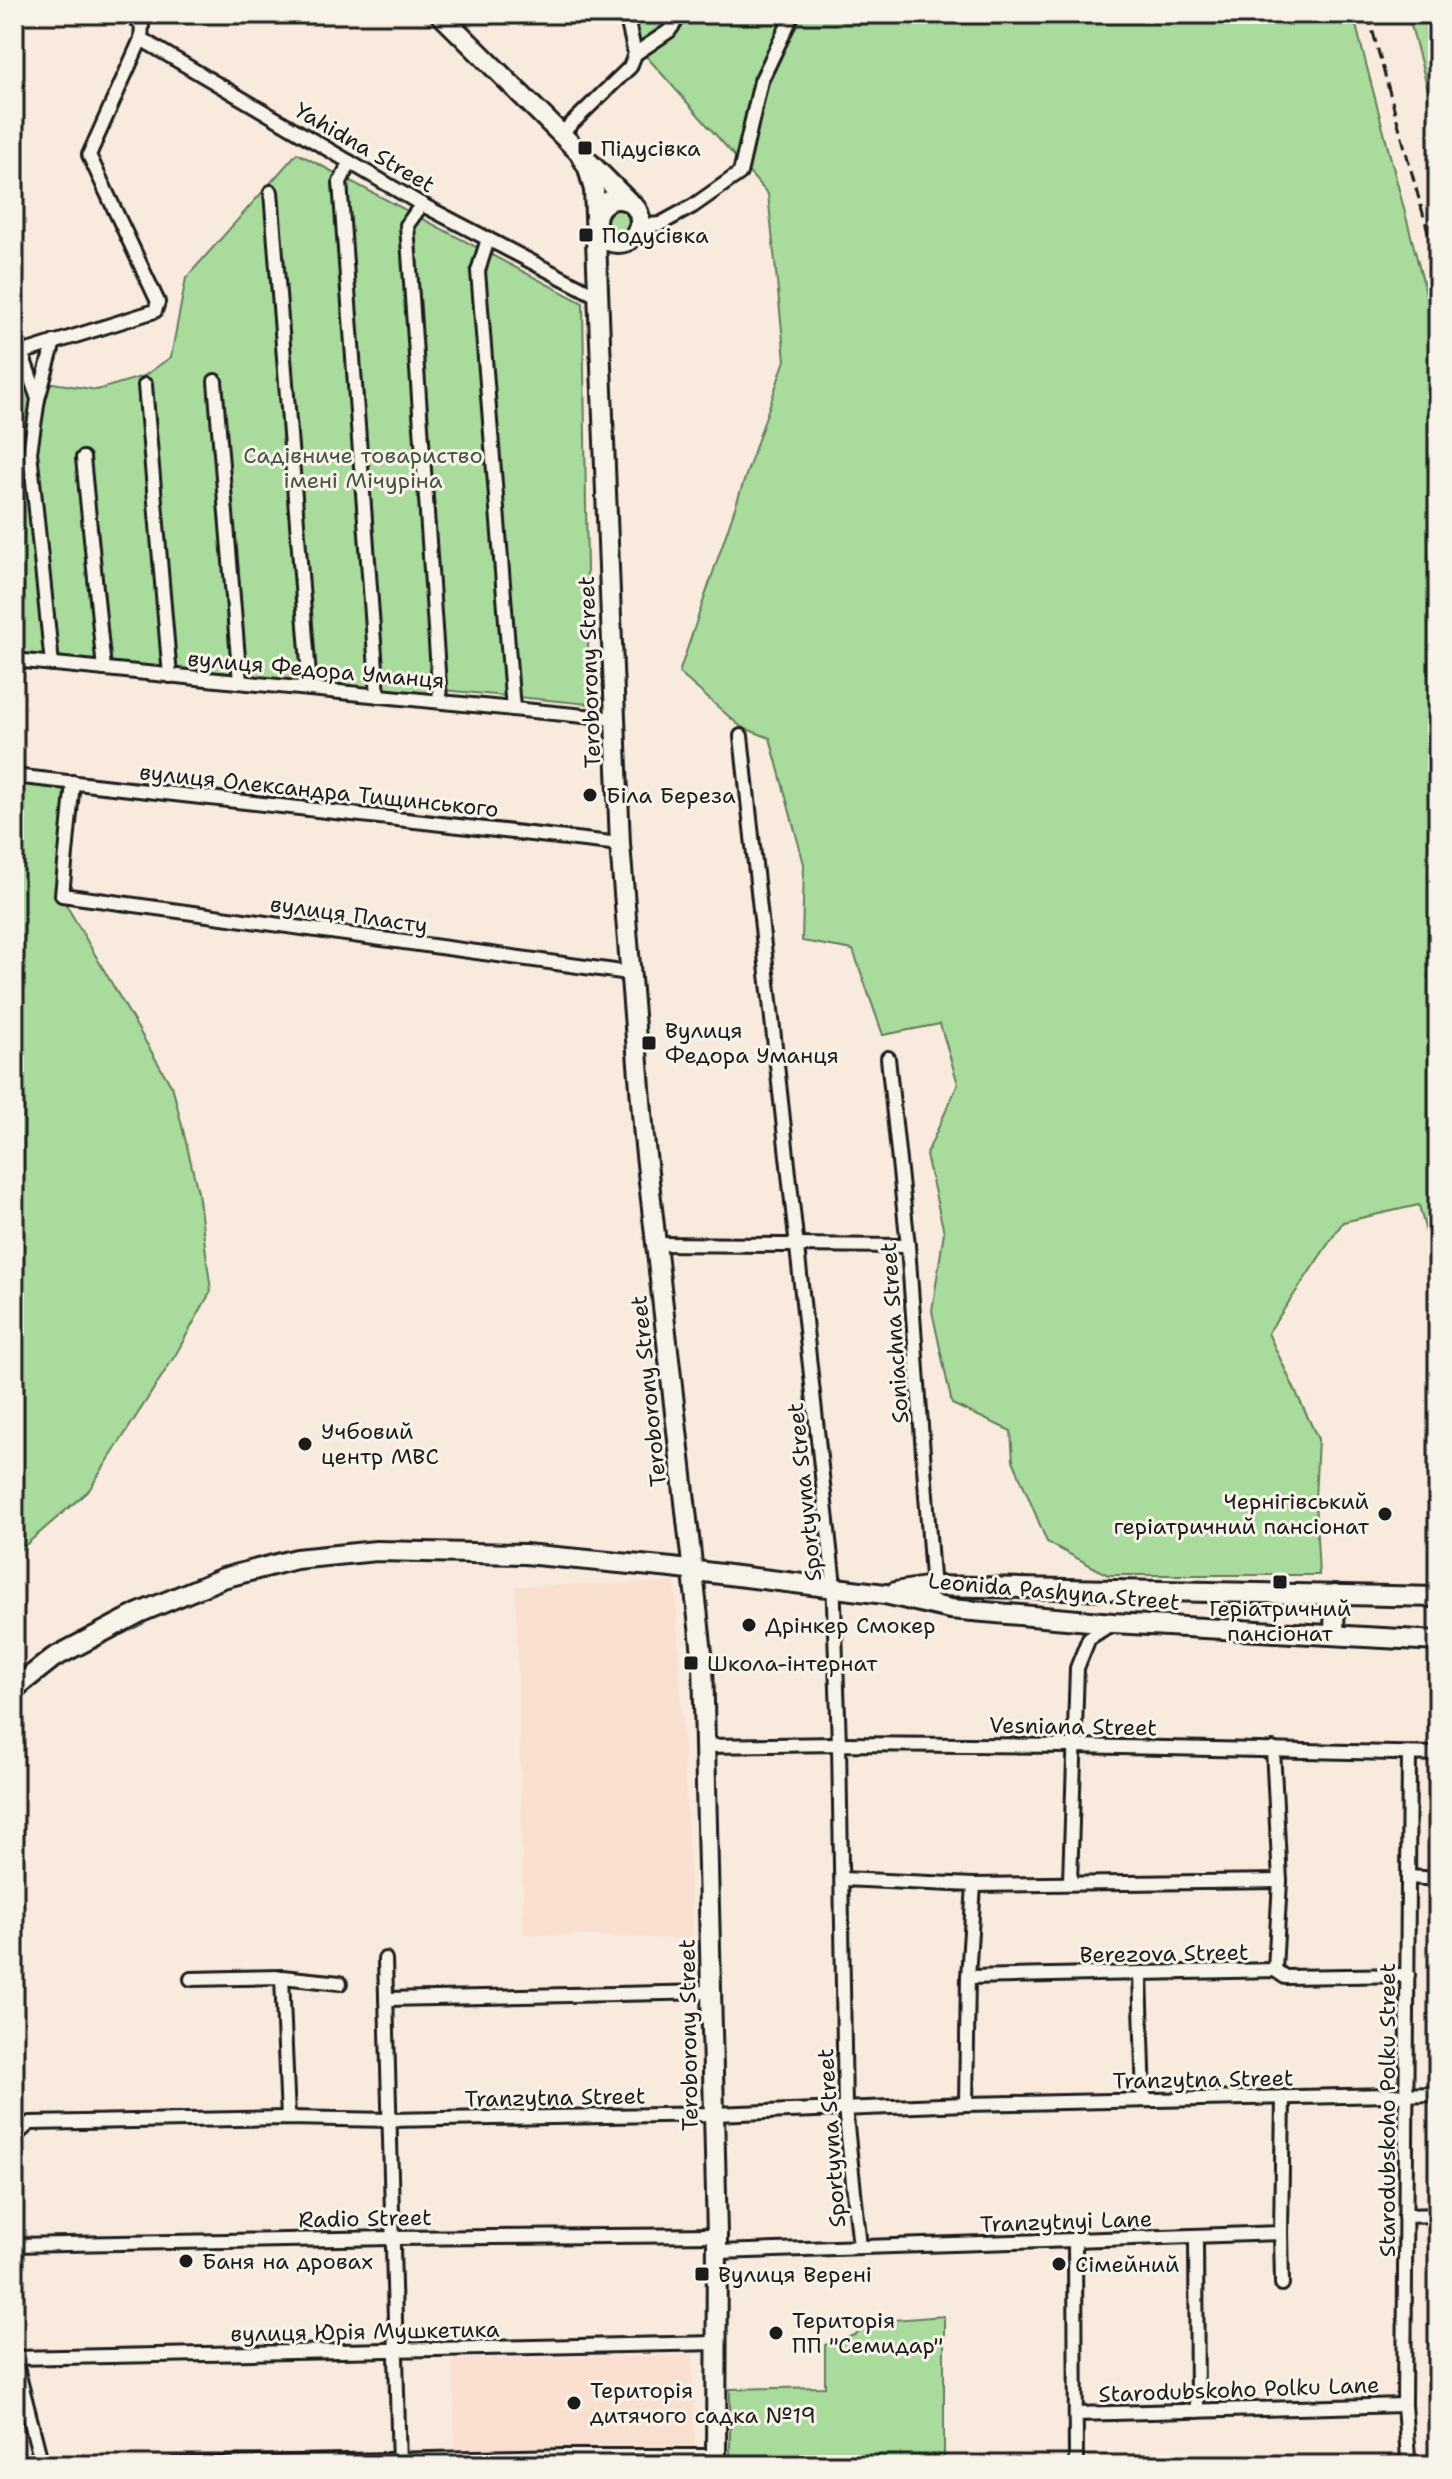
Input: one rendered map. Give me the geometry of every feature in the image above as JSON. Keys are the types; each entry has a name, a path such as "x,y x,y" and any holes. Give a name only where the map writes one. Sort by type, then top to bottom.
{"main road":[{"path":"440,14 562,133 639,215 639,226 634,235 618,246 608,260 599,305"},
{"name":"Teroborony Street","path":"579,152 593,181 596,219 620,844 629,973 703,1662 718,2244 716,2460"},
{"path":"626,241 615,242 605,238 598,230 596,219 602,206 610,200 629,202"},
{"path":"14,1689 53,1658 139,1613 223,1578 296,1559 376,1551 525,1554 694,1570 885,1594"},
{"name":"Leonida Pashyna Street","path":"885,1594 932,1586 1438,1597"},
{"name":"Leonida Pashyna Street","path":"885,1594 934,1606 1113,1623 1438,1641"},
{"path":"1334,1635 1335,1594"}],"street":[{"path":"130,14 142,25"},
{"path":"18,356 155,311 158,302 89,155 141,39 142,25 151,14"},
{"path":"562,133 630,67 635,54 626,14"},
{"path":"635,54 669,31 681,14"},
{"path":"639,226 660,224 693,206 740,173 761,81 793,14"},
{"name":"Yahidna Street","path":"141,39 599,305"},
{"path":"350,162 340,182 378,696"},
{"path":"271,192 310,689"},
{"path":"422,204 407,225 440,700"},
{"path":"488,239 478,271 513,709"},
{"path":"14,332 18,356 38,399"},
{"path":"52,664 30,452 38,399 54,342"},
{"path":"215,381 240,682"},
{"path":"145,385 170,676"},
{"path":"83,458 104,669"},
{"name":"вулиця Федора Уманця","path":"14,660 615,719"},
{"name":"Sportyvna Street","path":"741,736 834,1589 845,2108 860,2247"},
{"name":"вулиця Олександра Тищинського","path":"14,776 620,844"},
{"name":"вулиця Пласту","path":"73,782 62,895 629,973"},
{"name":"Soniachna Street","path":"888,1058 908,1246 934,1606"},
{"path":"656,1244 908,1246"},
{"path":"1070,1882 1077,1668 1089,1638 1113,1623"},
{"name":"Vesniana Street","path":"707,1746 1074,1746 1438,1754"},
{"path":"1273,1749 1280,1881 1275,1970"},
{"name":"Starodubskoho Polku Street","path":"1409,1754 1404,2405 1408,2458 1412,2465"},
{"path":"1409,1877 1438,1879"},
{"path":"842,1879 974,1885 1280,1881"},
{"path":"966,2104 968,1977 974,1885"},
{"path":"385,1959 399,2463"},
{"name":"Berezova Street","path":"968,1977 1275,1970 1285,1977 1408,1975"},
{"path":"1140,1973 1144,2100"},
{"path":"282,1977 288,2118"},
{"path":"191,1979 282,1977 340,1983"},
{"path":"386,1999 711,1992"},
{"name":"Tranzytna Street","path":"14,2137 30,2123 714,2114 966,2104 1438,2094"},
{"path":"1282,2284 1283,2097"},
{"path":"1405,2216 1438,2215"},
{"name":"Tranzytnyi Lane","path":"718,2244 860,2247 1281,2233"},
{"path":"1196,2236 1197,2411"},
{"name":"Radio Street","path":"14,2245 393,2238 718,2244"},
{"path":"1075,2241 1076,2465"},
{"name":"вулиця Юрія Мушкетика","path":"14,2357 717,2343"},
{"path":"14,2357 42,2465"},
{"name":"Starodubskoho Polku Lane","path":"1076,2414 1404,2405"},
{"path":"174,2465 399,2463 564,2456 716,2460"}],"shaded area":[{"path":"675,1582 693,1939 524,1934 516,1586"},
{"name":"Територія дитячого садка №19","path":"693,2355 695,2448 455,2452 453,2359"}],"green space":[{"path":"609,14 1353,14 1438,339 1438,1279 1419,1205 1343,1222 1268,1333 1318,1439 1315,1499 1319,1575 1108,1575 1047,1542 1013,1460 1011,1431 952,1404 932,1311 944,1232 926,1155 958,1084 940,1024 883,1035 853,950 802,941 804,864 770,738 741,727 679,673 785,360 768,194"},
{"path":"1408,14 1438,14 1438,128"},
{"name":"Садівниче товариство імені Мічуріна","path":"297,153 583,303 589,704 443,690 433,698 319,687 223,672 139,670 14,656 14,377 97,390 144,376 171,357 186,278"},
{"path":"618,209 627,212 630,221 627,230 618,233 609,230 606,221 609,212"},
{"path":"14,777 72,784 61,896 173,1089 198,1192 211,1291 176,1354 89,1490 14,1555"},
{"path":"944,2316 944,2465 730,2465 730,2389 825,2387 825,2345 855,2335 868,2322"}],"railway":[{"path":"1368,14 1438,268"}],"place":[{"name":"Підусівка","path":"585,148"},
{"name":"Подусівка","path":"586,235"},
{"name":"Біла Береза","path":"590,795"},
{"name":"Вулиця Федора Уманця","path":"649,1043"},
{"name":"Учбовий центр МВС","path":"305,1444"},
{"name":"Чернігівський геріатричний пансіонат","path":"1385,1514"},
{"name":"Геріатричний пансіонат","path":"1280,1582"},
{"name":"Дрінкер Смокер","path":"749,1625"},
{"name":"Школа-інтернат","path":"691,1663"},
{"name":"Баня на дровах","path":"186,2261"},
{"name":"Сімейний","path":"1059,2264"},
{"name":"Вулиця Верені","path":"702,2274"},
{"name":"Територія ПП \"Семидар\"","path":"776,2333"},
{"name":"Територія дитячого садка №19","path":"574,2403"}]}
